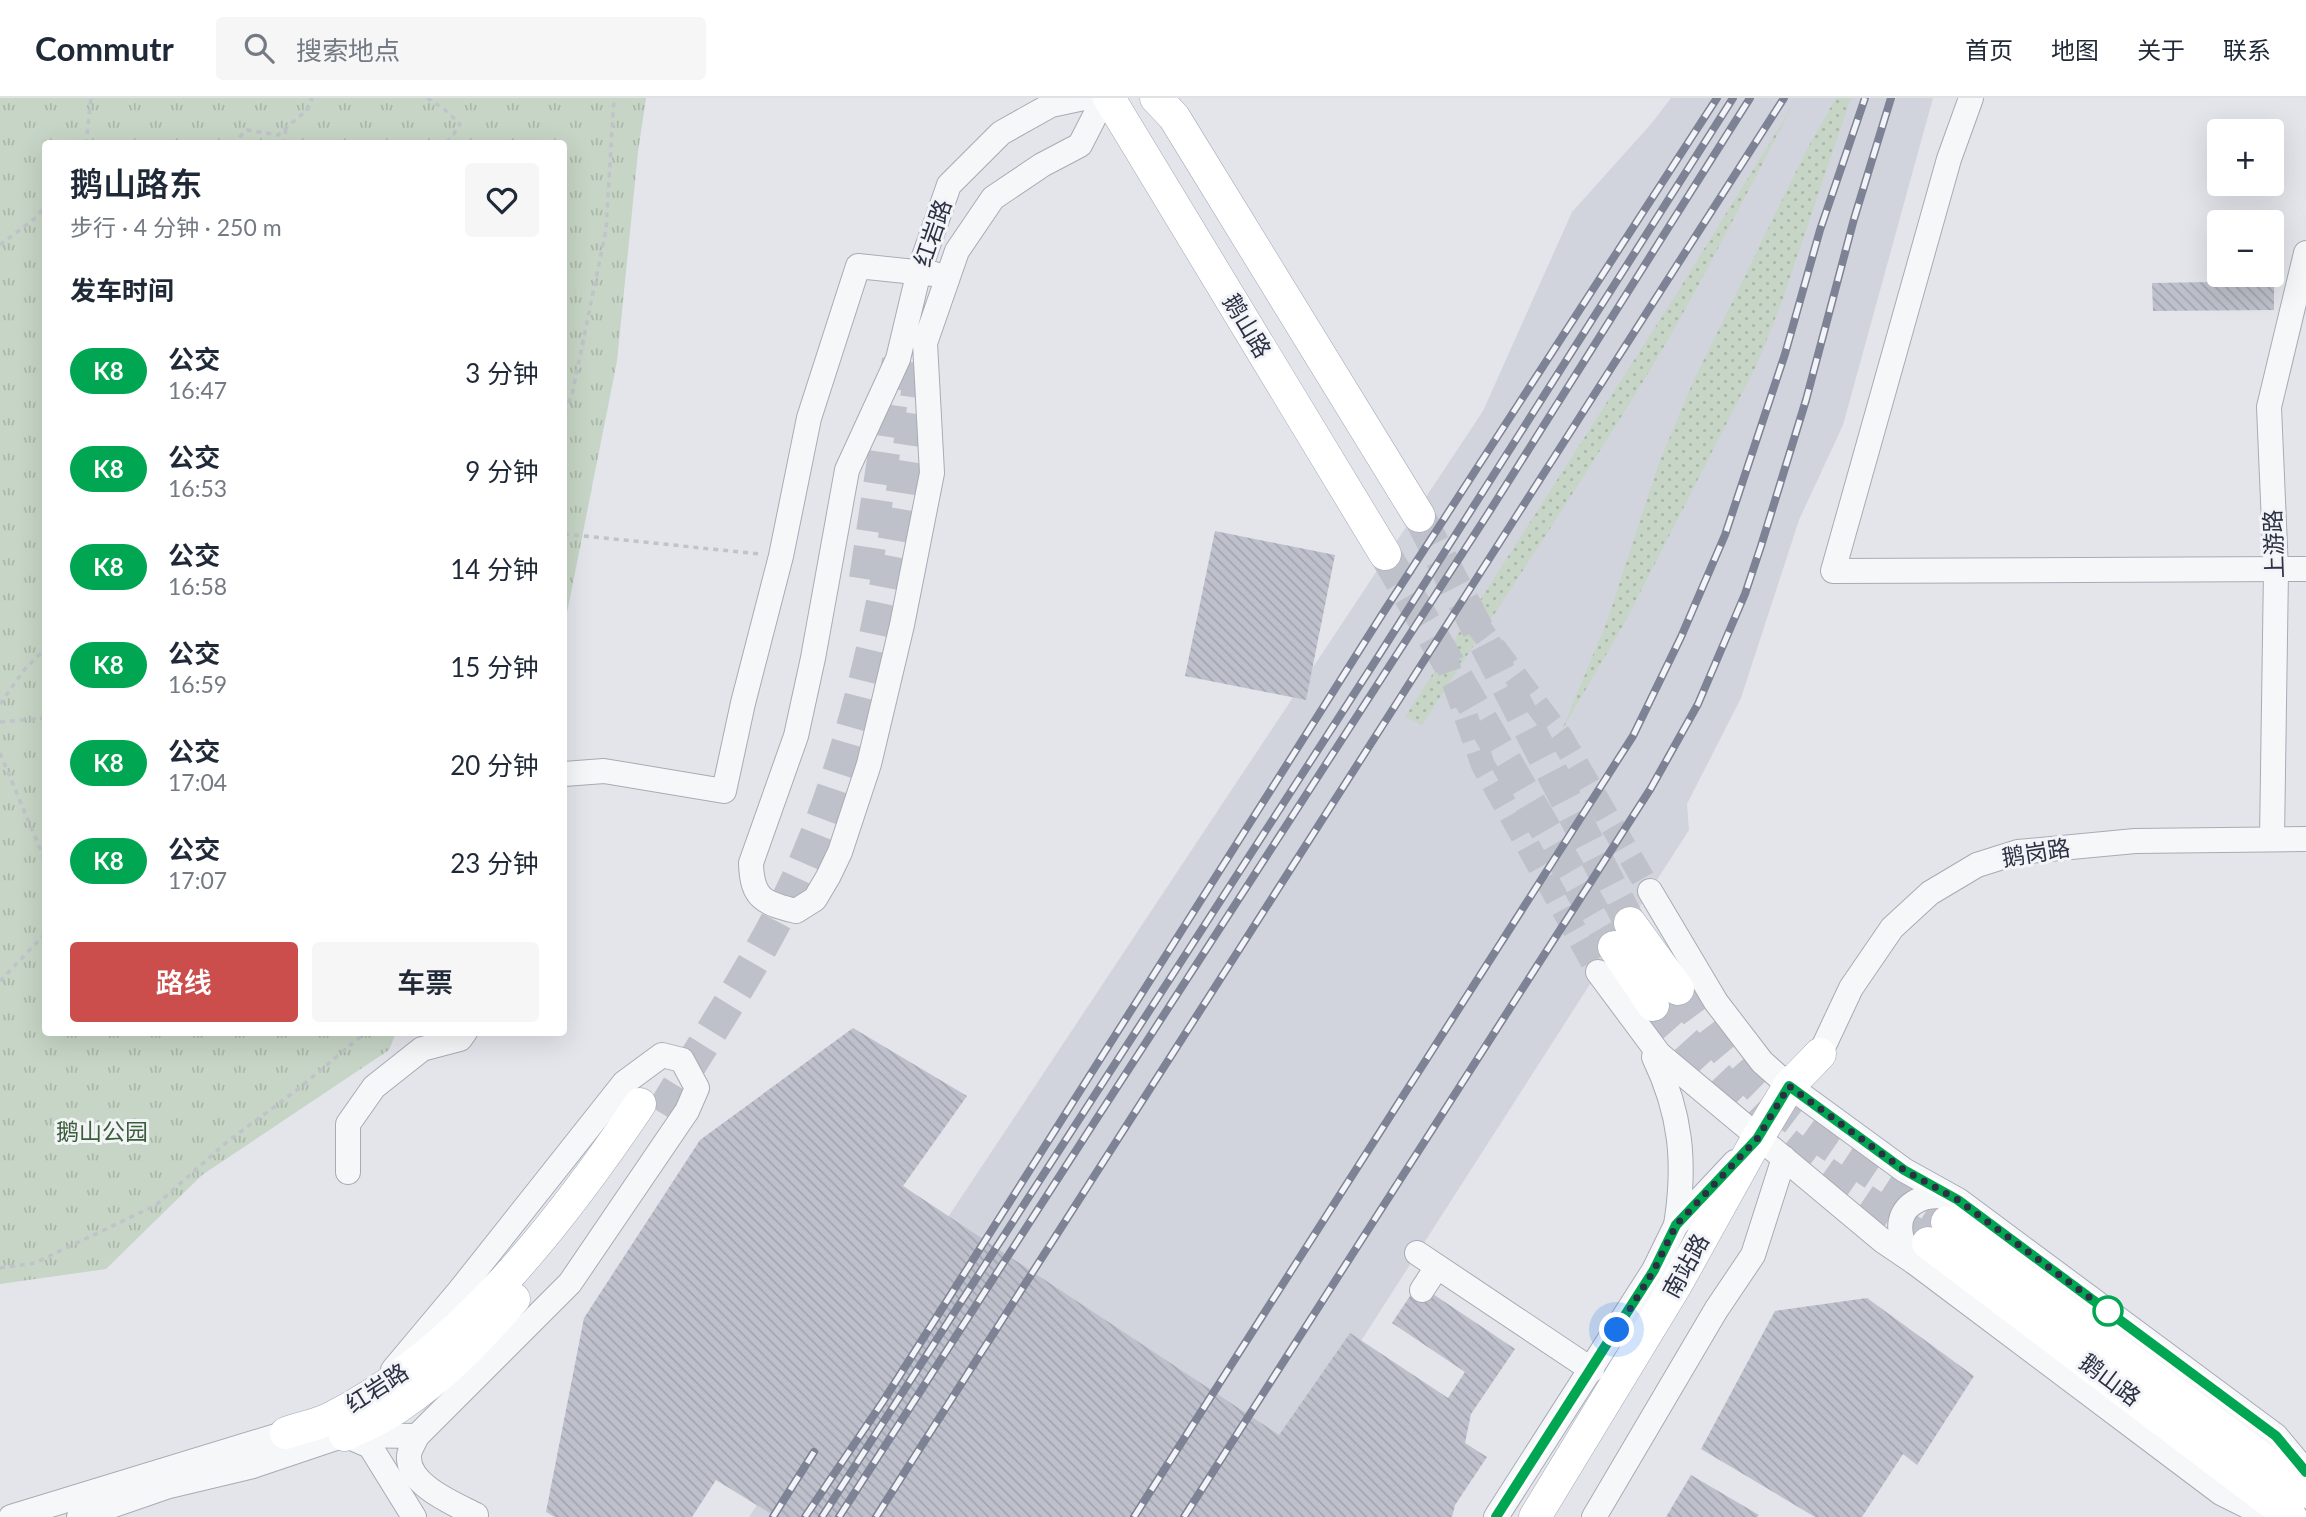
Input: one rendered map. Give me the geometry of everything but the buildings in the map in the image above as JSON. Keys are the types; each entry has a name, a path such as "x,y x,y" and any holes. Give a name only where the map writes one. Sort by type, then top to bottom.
{"main road":[{"name":"鹅山路","path":"1107,98 1385,554"},
{"name":"鹅山路","path":"1156,98 1174,117 1419,516"},
{"path":"1614,947 1665,997"},
{"name":"南站路","path":"1535,1517 1676,1286 1789,1086 1820,1054"},
{"name":"红岩路","path":"286,1433 386,1399 439,1377 531,1281 650,1108"},
{"name":"鹅山路","path":"1937,1232 2306,1492"},
{"name":"鹅山路","path":"1937,1232 2291,1517"},
{"name":"红岩路","path":"345,1435 386,1399"}],"street":[{"name":"红岩路","path":"1084,98 1051,105 1001,133 949,185 919,271 898,359 847,470 813,659 796,736 751,863 751,881 757,894 771,905 796,911 815,899 839,852 869,764 902,625 932,473 925,343 957,251 993,198 1042,164 1080,145 1107,98"},
{"path":"1971,98 1949,159 1833,571 2306,569"},
{"name":"上游路","path":"2272,839 2276,570 2269,407 2306,253"},
{"path":"567,774 604,771 724,791 743,702 781,556 809,418 858,266 949,276"},
{"name":"鹅岗路","path":"1820,1054 1851,988 1892,928 1930,892 1977,865 2018,852 2135,841 2306,839"},
{"path":"1650,891 1716,1002 1762,1062 1789,1086 1904,1170 1937,1232 2221,1493 2269,1517"},
{"path":"1496,1517 1654,1270 1676,1225 1680,1200 1678,1121 1667,1085 1646,1040 1614,947"},
{"path":"348,1172 348,1124 374,1087 422,1049 460,1039 462,1036"},
{"path":"1646,1040 1673,1068 1882,1241 1937,1232 2276,1436 2306,1472"},
{"path":"388,1473 384,1442 386,1399 460,1290 624,1083 662,1055 682,1060 697,1088 687,1111 616,1219 570,1283 418,1436 408,1456 414,1475 441,1498 476,1515 475,1517"},
{"path":"1676,1225 1757,1139"},
{"path":"1594,1517 1716,1310 1753,1255 1784,1158"},
{"path":"1422,1290 1427,1260 1592,1370"},
{"name":"红岩路","path":"10,1517 286,1433"},
{"path":"286,1433 418,1436"},
{"name":"红岩路","path":"79,1517 169,1486 253,1466 345,1435"},
{"path":"345,1435 370,1446 414,1517"}],"path":[{"path":"86,140 91,98"},
{"path":"236,140 247,130 278,135 308,109 312,98"},
{"path":"428,98 444,108 460,124 449,140"},
{"path":"567,406 572,395 606,230 614,98"},
{"path":"284,140 286,128"},
{"path":"0,245 42,210"},
{"path":"567,534 781,556"},
{"path":"0,704 24,670 42,652"},
{"path":"0,722 42,718"},
{"path":"0,753 42,853"},
{"path":"0,981 42,937"},
{"path":"0,1268 35,1264 156,1205 228,1141 297,1090 361,1036"}],"shaded area":[{"path":"1671,98 1933,98 1843,425 1799,520 1741,698 1687,804 1689,830 1248,1517 749,1517 1483,411 1572,212"}],"green space":[{"name":"鹅山公园","path":"0,98 646,98 617,361 567,613 567,140 42,140 42,1036 395,1036 389,1050 202,1175 106,1269 0,1284"},
{"path":"1836,98 1851,98 1781,304 1757,364 1625,622 1562,730 1607,621 1659,463 1693,382 1806,151"},
{"path":"1796,100 1708,268 1652,367 1596,457 1422,725 1405,717 1672,301"}],"tunnel":[{"path":"661,1113 760,951 795,884 832,790 851,730 881,607 922,358"},
{"path":"865,579 898,360"},
{"path":"1419,516 1630,923"},
{"path":"1385,554 1614,947"},
{"path":"1472,618 1561,737 1650,891"},
{"path":"1442,649 1483,765 1598,972"},
{"path":"1678,989 1730,1057 1759,1089 1791,1117 1947,1222"},
{"path":"1653,1005 1729,1088 1778,1136 1832,1177 1926,1241"}],"railway":[{"path":"805,1517 884,1400 1383,613 1717,98"},
{"path":"822,1517 1376,660 1733,98"},
{"path":"839,1517 1491,509 1750,98"},
{"path":"876,1517 1784,98"},
{"path":"1134,1517 1633,736 1681,637 1725,535 1785,354 1820,230 1865,98"},
{"path":"1184,1517 1651,788 1698,704 1745,594 1761,546 1806,400 1854,219 1891,98"},
{"path":"773,1517 814,1452"}],"bus line":[{"name":"K8","path":"1496,1517 1654,1270 1676,1225 1757,1139 1789,1086 1904,1170 1958,1200 2276,1436 2306,1472"}],"route":[{"path":"1617,1330 1654,1270 1676,1225 1757,1139 1789,1086 1904,1170 1958,1200 2108,1311"}]}
